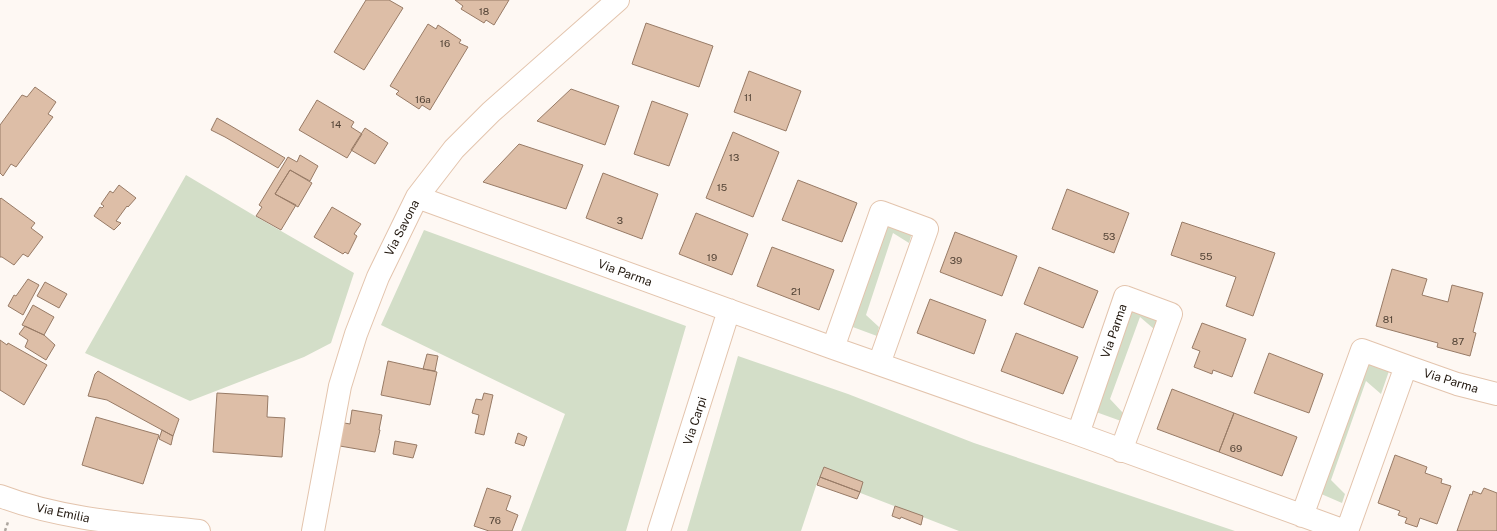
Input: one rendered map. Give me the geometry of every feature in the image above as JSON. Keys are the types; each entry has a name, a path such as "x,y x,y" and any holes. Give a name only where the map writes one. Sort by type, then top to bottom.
{"street":[{"name":"Via Savona","path":"313,531 340,386 356,334 378,277 417,197 454,149 491,112 618,0"},
{"name":"Via Parma","path":"417,197 833,348 1078,434 1346,531 1406,366"},
{"path":"833,348 881,212 927,229 879,364"},
{"name":"Via Parma","path":"1078,434 1125,297 1171,314 1121,450"},
{"name":"Via Carpi","path":"659,531 729,310"},
{"name":"Via Parma","path":"1302,516 1362,350 1456,384 1497,394"},
{"name":"Via Emilia","path":"0,496 14,502 83,518 199,531"}],"green space":[{"path":"186,175 354,273 331,343 304,357 190,401 85,353"},
{"path":"886,224 912,233 909,243 893,233 866,315 879,327 877,336 850,326"},
{"path":"424,230 686,326 626,531 521,531 565,414 381,325"},
{"path":"1130,311 1157,320 1154,329 1140,317 1110,399 1124,414 1121,421 1096,412"},
{"path":"738,356 848,394 974,443 1235,531 959,531 819,477 801,531 687,531"},
{"path":"1366,363 1389,371 1381,394 1366,381 1331,480 1345,494 1342,503 1319,493"}],"building":[{"path":"366,0 389,0 403,8 364,70 334,52"},
{"path":"455,0 509,0 494,25 486,20 484,23 461,9 463,6"},
{"path":"646,23 713,46 699,87 632,64"},
{"path":"428,24 436,29 438,25 461,40 459,43 468,47 430,110 422,105 419,109 396,94 399,91 390,86"},
{"path":"749,71 801,91 786,131 734,112"},
{"path":"35,87 56,102 48,114 53,117 16,167 11,164 3,176 0,173 0,125 22,95 27,97"},
{"path":"571,89 619,106 605,145 537,121"},
{"path":"317,100 354,122 351,127 362,134 347,158 299,130"},
{"path":"652,101 688,114 669,166 634,154"},
{"path":"217,118 285,158 278,168 211,130"},
{"path":"365,128 388,143 375,164 351,150"},
{"path":"733,132 779,152 753,217 706,198"},
{"path":"519,144 583,165 566,209 483,182"},
{"path":"300,155 318,166 310,181 290,170 275,194 296,205 281,230 256,216 262,207 259,205 288,157 297,162"},
{"path":"290,170 312,183 298,207 275,194"},
{"path":"603,173 658,194 642,239 586,218"},
{"path":"798,180 857,203 842,242 782,220"},
{"path":"119,185 136,198 128,207 127,206 116,221 121,223 114,230 94,216 100,207 102,208 104,206 101,204 110,191 113,193"},
{"path":"1067,189 1129,213 1114,253 1052,229"},
{"path":"1,198 35,223 31,228 43,237 28,257 23,254 14,265 0,257"},
{"path":"332,207 361,224 354,234 357,236 348,254 345,252 343,254 314,237"},
{"path":"696,213 748,234 732,275 679,254"},
{"path":"1182,222 1275,253 1253,316 1226,306 1236,277 1171,255"},
{"path":"955,232 1017,256 1002,296 940,272"},
{"path":"772,247 834,270 819,310 757,286"},
{"path":"1039,267 1098,291 1083,328 1024,304"},
{"path":"1392,269 1427,279 1422,295 1448,302 1452,285 1483,293 1473,332 1476,333 1470,356 1437,347 1438,343 1376,326"},
{"path":"28,279 39,285 23,315 8,306 14,295 16,296"},
{"path":"45,282 67,294 59,308 37,296"},
{"path":"930,299 986,320 974,354 917,333"},
{"path":"33,305 54,317 44,335 22,325"},
{"path":"1202,323 1246,339 1232,377 1213,370 1212,374 1194,367 1200,351 1192,348"},
{"path":"25,326 44,335 55,345 46,360 25,347 28,340 19,334"},
{"path":"1016,333 1078,357 1063,394 1001,371"},
{"path":"0,340 47,365 24,405 0,390"},
{"path":"1269,353 1323,374 1309,413 1254,393"},
{"path":"427,354 438,356 435,371 423,369"},
{"path":"388,361 437,372 430,405 381,395"},
{"path":"98,371 179,419 173,436 107,400 88,396 95,374"},
{"path":"1172,389 1234,413 1219,452 1157,429"},
{"path":"217,393 268,396 267,417 285,418 282,457 213,452"},
{"path":"484,393 493,395 484,435 475,433 479,415 472,413 476,399 482,400"},
{"path":"352,410 382,415 375,452 334,445 339,422 350,424"},
{"path":"1234,413 1297,437 1282,476 1219,452"},
{"path":"96,417 159,435 143,484 82,465"},
{"path":"162,430 173,436 171,445 159,439"},
{"path":"518,433 527,437 524,446 515,443"},
{"path":"395,441 417,445 413,458 393,454"},
{"path":"1395,455 1427,467 1425,473 1442,479 1441,483 1451,486 1437,524 1420,518 1417,527 1405,523 1407,518 1398,515 1400,511 1378,503"},
{"path":"824,467 863,482 860,492 820,477"},
{"path":"820,477 860,492 857,499 817,485"},
{"path":"487,488 511,496 506,510 518,515 512,531 489,531 474,526"},
{"path":"1484,488 1497,493 1497,531 1457,531 1470,494 1472,495 1473,491 1481,494"},
{"path":"895,506 923,516 921,525 901,517 900,519 892,516"}]}
